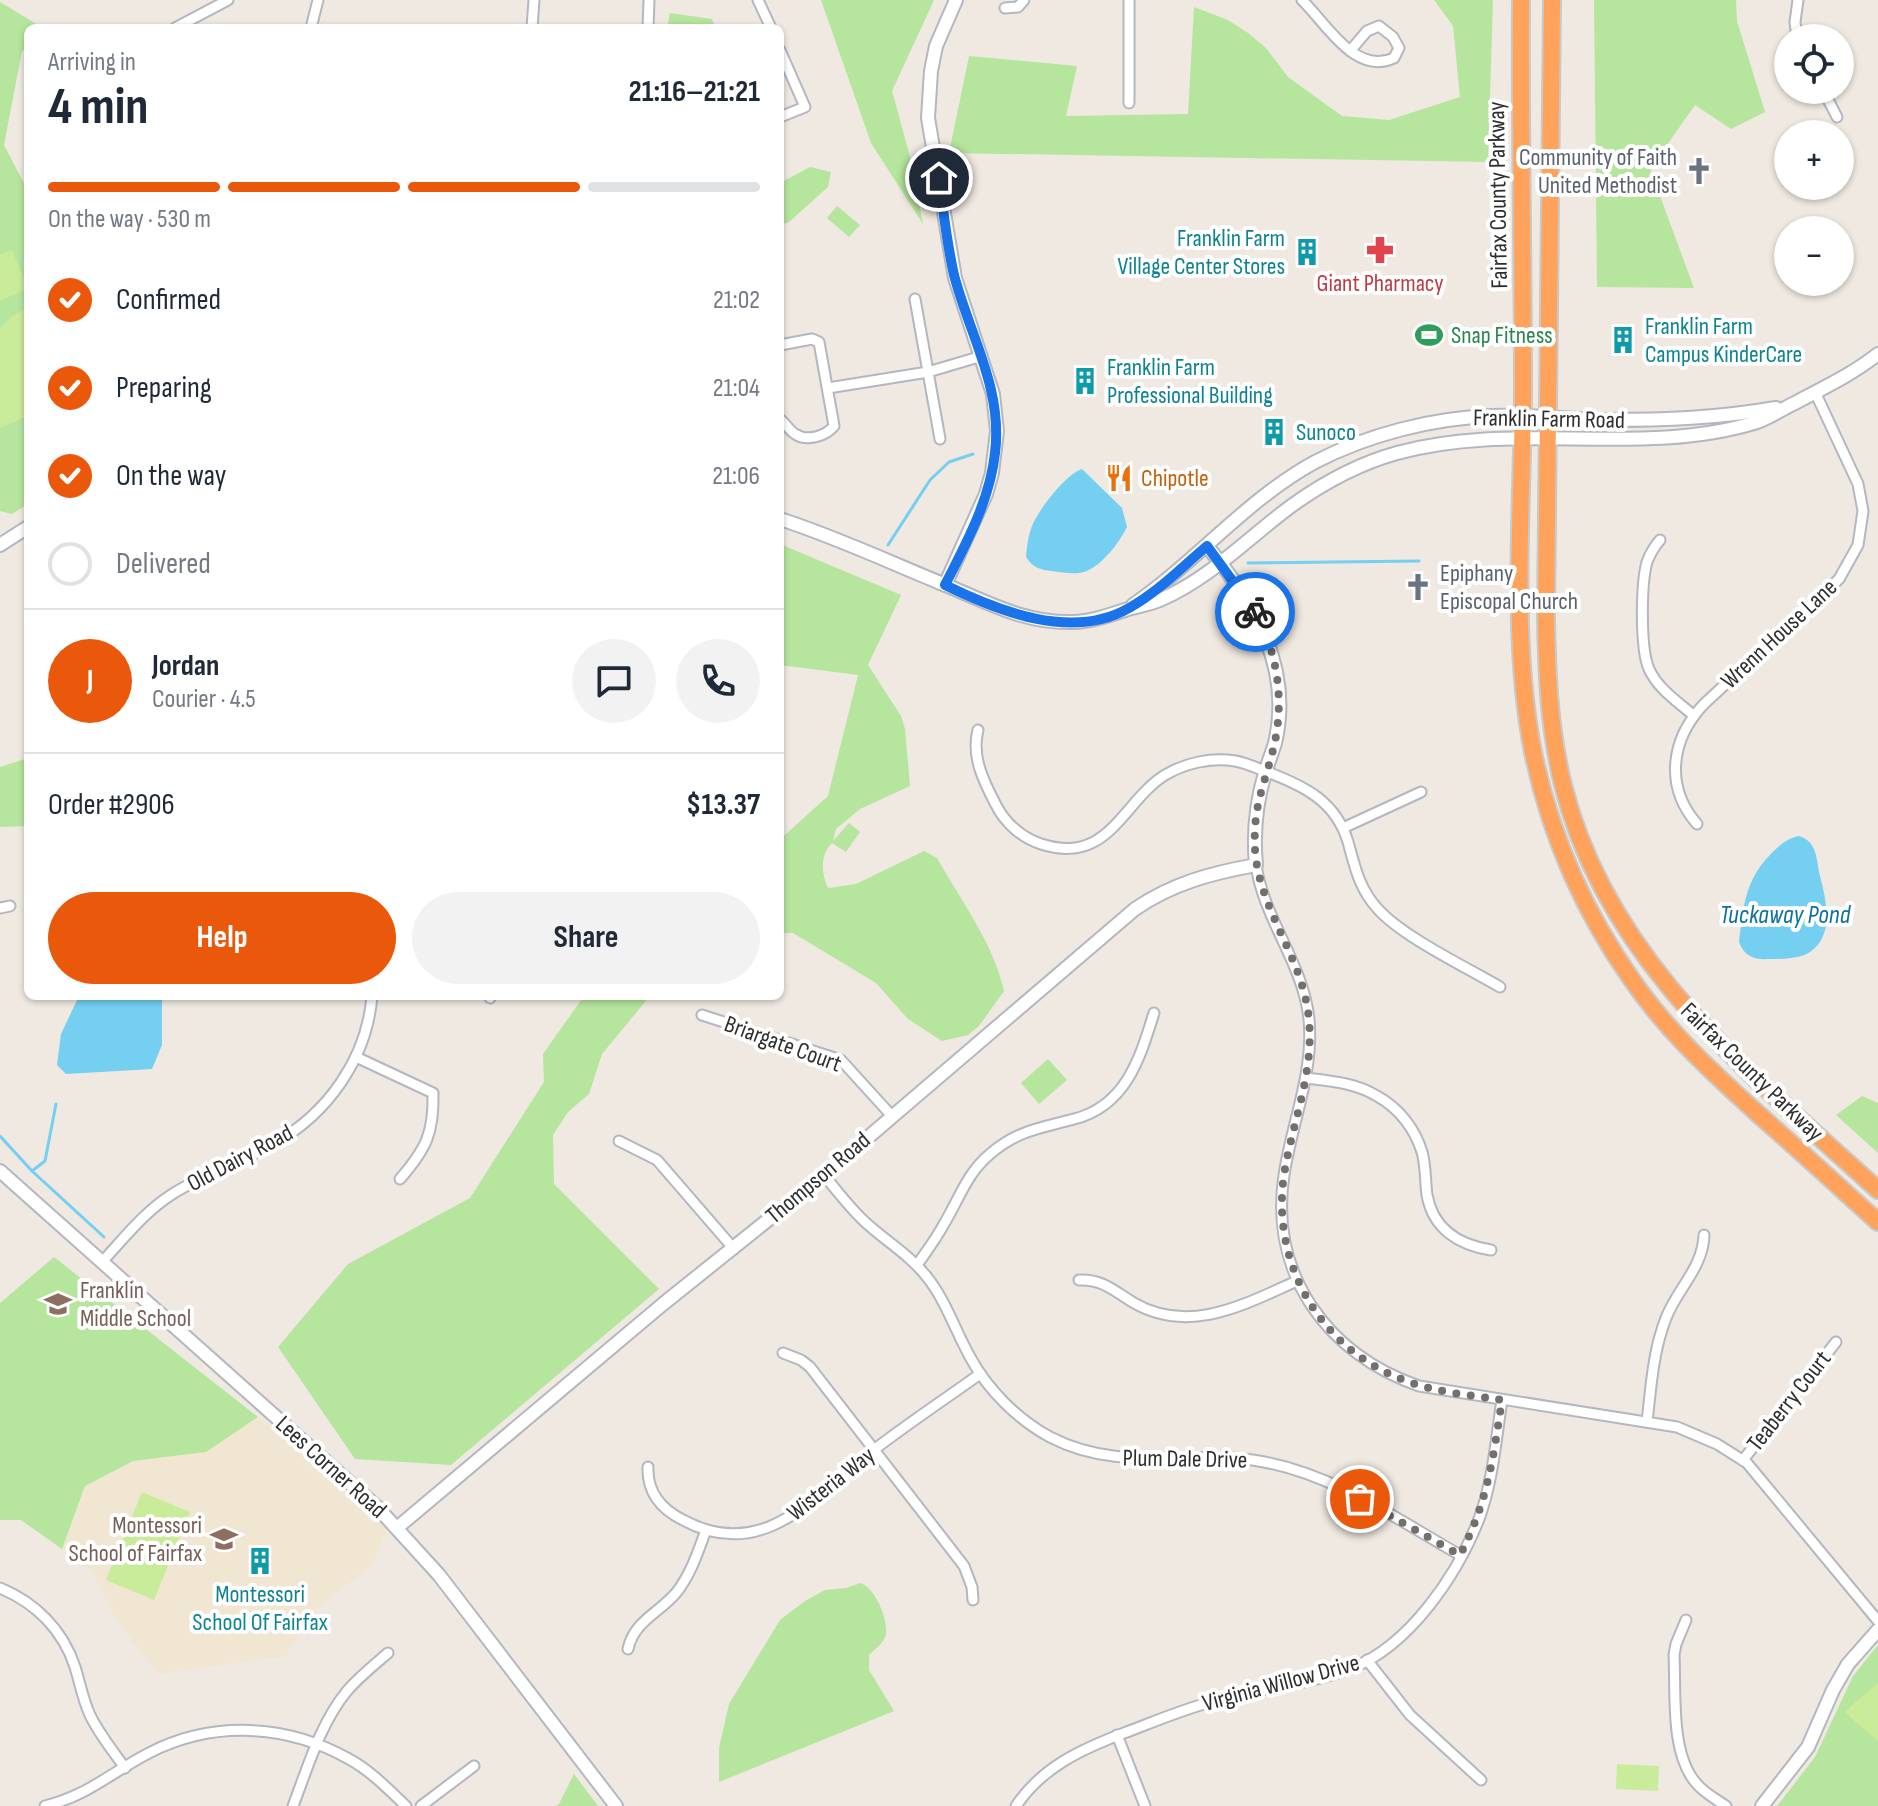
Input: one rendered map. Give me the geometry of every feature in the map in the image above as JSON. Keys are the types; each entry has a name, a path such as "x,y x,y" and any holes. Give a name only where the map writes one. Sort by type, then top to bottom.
{"highway":[{"name":"Fairfax County Parkway","path":"1521,0 1521,639 1528,714 1545,799 1578,888 1631,980 1674,1033 1878,1222"},
{"name":"Fairfax County Parkway","path":"1552,0 1546,617 1550,713 1563,787 1590,860 1633,937 1690,1013 1713,1038 1878,1190"}],"street":[{"path":"183,24 228,0"},
{"path":"312,24 318,0"},
{"path":"532,24 534,0"},
{"path":"648,24 649,0"},
{"path":"758,0 769,24"},
{"path":"945,585 986,494 995,453 996,409 982,356 955,278 928,118 929,83 936,46 956,0"},
{"path":"1005,8 1022,5 1024,0"},
{"path":"1129,0 1129,103"},
{"path":"1302,0 1350,51 1366,59 1380,62 1394,58 1399,48 1393,37 1379,26 1367,31 1350,51"},
{"path":"1795,24 1798,0"},
{"path":"784,59 805,107 784,115"},
{"path":"1830,104 1837,117"},
{"path":"915,299 940,439"},
{"path":"784,344 812,339 819,342 834,426 818,436 804,437 796,435 784,423"},
{"name":"Franklin Farm Road","path":"784,520 852,545 1013,615 1038,620 1078,621 1162,599 1220,562 1293,504 1368,463 1435,443 1468,439 1696,434 1758,421 1815,392 1878,354"},
{"path":"828,388 928,372 982,356"},
{"name":"Wrenn House Lane","path":"1697,824 1683,805 1676,765 1680,736 1693,715 1839,579 1858,545 1863,511 1858,484 1815,392"},
{"name":"Franklin Farm Road","path":"1127,610 1269,492 1317,461 1343,449 1430,424 1464,418 1711,418 1789,406"},
{"path":"0,545 24,530"},
{"path":"1660,540 1652,550 1645,571 1645,657 1657,682 1693,715"},
{"path":"1207,546 1260,622 1275,666 1279,698 1277,731 1265,771 1255,827 1256,865 1269,911 1290,954 1305,996 1309,1051 1306,1078 1284,1173 1282,1195 1284,1236 1297,1281 1313,1309 1335,1336 1357,1355 1382,1371 1419,1386 1677,1427 1743,1460 1773,1491 1878,1621"},
{"path":"978,730 977,762 997,808 1004,819 1025,837 1052,847 1083,845 1108,833 1149,787 1179,768 1205,761 1241,762 1313,792 1331,809 1343,828 1360,885 1377,909 1399,927 1500,987"},
{"path":"1343,828 1421,792"},
{"name":"Thompson Road","path":"398,1527 663,1304 824,1175 1135,909 1166,889 1190,880 1256,865"},
{"name":"Old Dairy Road","path":"102,1262 158,1204 190,1184 273,1145 306,1122 337,1088 356,1057 364,1037 371,1000"},
{"path":"917,1265 945,1223 966,1181 988,1156 1031,1129 1092,1112 1121,1090 1138,1063 1154,1013"},
{"name":"Briargate Court","path":"702,1015 841,1060 891,1115"},
{"path":"356,1057 433,1093 434,1116 427,1141 400,1179"},
{"path":"1306,1078 1348,1084 1390,1104 1417,1139 1435,1218 1455,1239 1491,1250"},
{"path":"619,1141 657,1160 734,1249"},
{"name":"Lees Corner Road","path":"0,1171 398,1527 439,1575 616,1806"},
{"name":"Plum Dale Drive","path":"824,1175 865,1221 917,1265 942,1298 980,1374 1017,1414 1050,1437 1114,1458 1223,1457 1294,1469 1334,1485 1460,1555"},
{"path":"1647,1422 1662,1329 1672,1304 1697,1266 1704,1235"},
{"path":"1079,1280 1101,1281 1149,1310 1182,1317 1207,1316 1231,1310 1297,1281"},
{"name":"Teaberry Court","path":"1743,1460 1836,1342"},
{"path":"783,1353 810,1367 875,1449 964,1566 973,1600"},
{"name":"Wisteria Way","path":"648,1467 650,1487 662,1506 678,1518 706,1530 742,1534 765,1530 795,1515 875,1449 980,1374"},
{"name":"Virginia Willow Drive","path":"1016,1806 1034,1782 1080,1750 1207,1703 1325,1676 1367,1660 1405,1634 1438,1591 1478,1520 1502,1400"},
{"path":"628,1649 633,1633 640,1624 666,1602 685,1580 706,1530"},
{"path":"0,1588 32,1605 62,1638 70,1653 88,1712 125,1768"},
{"path":"1686,1620 1674,1655 1679,1748 1691,1777 1704,1791 1726,1806"},
{"path":"1762,1806 1808,1747 1848,1664 1878,1630"},
{"path":"293,1806 331,1713 346,1692 388,1653"},
{"path":"1367,1660 1410,1715 1481,1780"},
{"path":"45,1806 80,1794 144,1755 176,1741 227,1730 265,1730 317,1743 366,1770 406,1806"},
{"path":"1117,1735 1145,1806"},
{"path":"421,1806 474,1766"}],"shaded area":[{"name":"Montessori School of Fairfax","path":"258,1417 387,1528 374,1563 316,1609 285,1656 158,1674 115,1618 91,1569 62,1549 85,1486 133,1461 206,1452"}],"green space":[{"path":"821,0 934,0 892,91 909,153 923,224 871,143"},
{"path":"1434,0 1493,0 1488,162 949,153 969,56 1077,66 1066,116 1188,114 1194,7 1228,20 1248,33 1266,48 1288,77 1342,116 1389,120 1460,97 1453,26"},
{"path":"1594,0 1736,0 1737,21 1765,112 1731,129 1695,105 1650,169 1694,288 1597,287"},
{"path":"0,2 36,24 24,24 24,50 4,145 24,183 24,506 12,514 0,511"},
{"path":"670,13 712,19 714,24 668,24"},
{"path":"810,167 831,172 828,187 784,224 784,181"},
{"path":"837,206 860,225 849,237 827,218"},
{"path":"12,250 24,278 24,290 0,301 0,255"},
{"path":"24,309 24,418 0,428 0,328"},
{"path":"784,546 901,595 868,665 901,716 910,786 860,809 836,829 833,841 849,823 860,832 846,852 832,843 825,853 823,870 828,888 856,884 924,851 937,858 993,956 1004,991 979,1026 968,1035 942,1041 908,1019 876,983 793,933 784,933 784,835 828,796 858,675 784,666"},
{"path":"24,759 24,826 0,827 0,767"},
{"path":"581,1000 647,1000 602,1054 589,1094 568,1112 553,1135 554,1184 659,1289 451,1465 355,1459 278,1347 348,1264 470,1198 544,1082 543,1054"},
{"path":"1048,1059 1067,1080 1039,1104 1021,1083"},
{"path":"1862,1096 1878,1103 1878,1153 1836,1115"},
{"name":"Franklin Middle School","path":"54,1257 258,1417 206,1452 133,1461 85,1486 62,1549 21,1520 0,1520 0,1303"},
{"path":"142,1492 190,1512 154,1600 106,1580"},
{"path":"860,1583 871,1591 885,1620 885,1637 869,1655 869,1670 894,1711 719,1782 719,1748 729,1704 780,1620 825,1590"},
{"path":"1878,1645 1878,1806 1777,1806 1815,1757 1853,1676"},
{"path":"1878,1683 1878,1741 1844,1712"},
{"path":"1617,1764 1659,1766 1658,1791 1616,1789"},
{"path":"574,1774 598,1806 555,1806 559,1804"}],"water":[{"path":"1082,469 1122,508 1127,527 1109,553 1091,569 1072,573 1038,568 1026,557 1032,526 1054,493"},
{"name":"Tuckaway Pond","path":"1799,836 1810,843 1817,858 1827,917 1823,936 1818,945 1801,956 1754,958 1744,951 1739,942 1752,880 1777,848"},
{"path":"77,1000 162,1000 162,1045 152,1069 66,1074 57,1065 61,1034"}],"waterway":[{"path":"888,545 930,480 949,462 973,454"},
{"path":"1248,563 1419,561"},
{"path":"1475,596 1484,602"},
{"path":"56,1104 45,1161 32,1171 104,1237"},
{"path":"0,1136 32,1171"}],"way so far":[{"path":"1255,612 1265,632 1275,666 1279,709 1274,745 1257,806 1256,865 1269,911 1299,974 1309,1020 1306,1078 1284,1173 1282,1195 1288,1256 1297,1281 1313,1309 1335,1336 1365,1361 1419,1386 1502,1400 1485,1497 1478,1520 1460,1555 1360,1499"}],"place":[{"name":"Community of Faith United Methodist","path":"1699,171"},
{"name":"Giant Pharmacy","path":"1380,250"},
{"name":"Franklin Farm Village Center Stores","path":"1307,252"},
{"name":"Snap Fitness","path":"1429,335"},
{"name":"Franklin Farm Campus KinderCare","path":"1623,340"},
{"name":"Franklin Farm Professional Building","path":"1085,381"},
{"name":"Sunoco","path":"1274,432"},
{"name":"Chipotle","path":"1119,478"},
{"name":"Epiphany Episcopal Church","path":"1418,587"},
{"name":"Franklin Middle School","path":"58,1304"},
{"name":"Montessori School of Fairfax","path":"224,1539"},
{"name":"Montessori School Of Fairfax","path":"260,1561"}],"route":[{"path":"939,178 955,278 988,374 996,409 997,431 986,494 945,585 1013,615 1056,622 1096,619 1127,610 1207,546 1255,612"}]}
